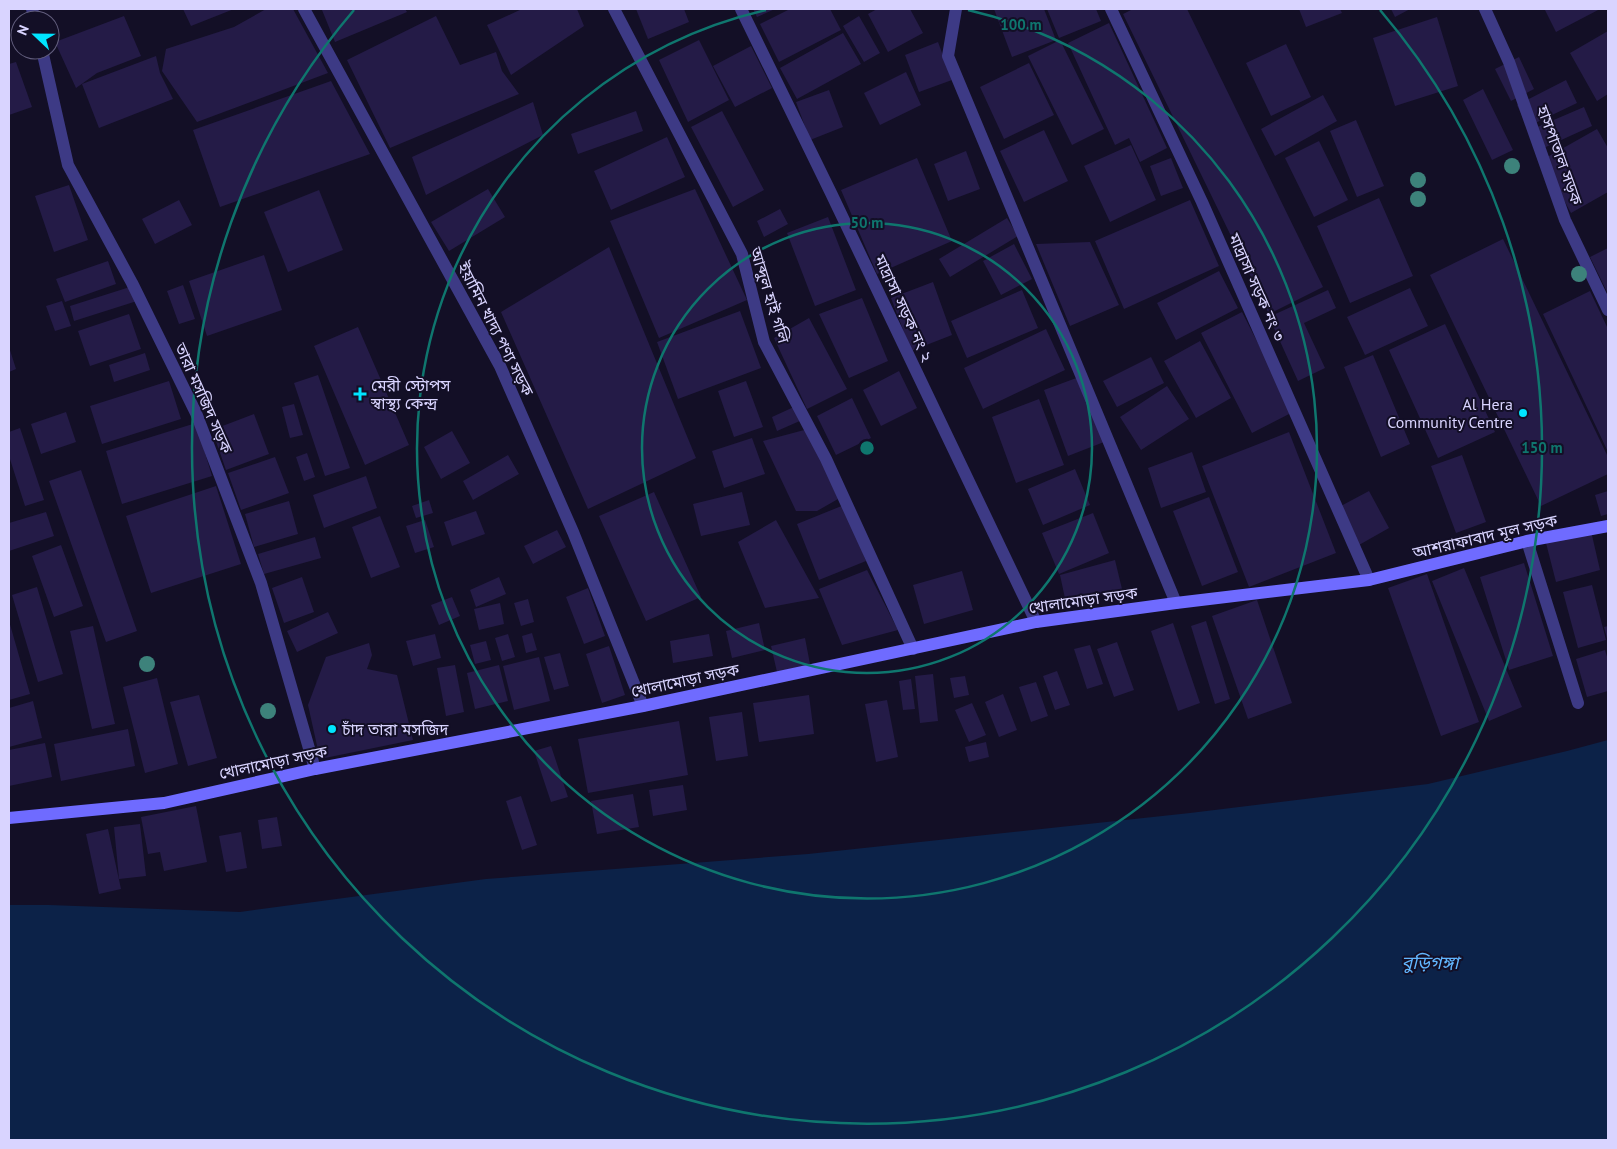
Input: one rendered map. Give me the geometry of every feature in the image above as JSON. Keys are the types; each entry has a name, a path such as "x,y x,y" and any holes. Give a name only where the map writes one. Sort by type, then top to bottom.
{"street":[{"name":"ইয়ামিন খাদ্য পণ্য সড়ক","path":"304,9 500,366 573,532 643,706"},
{"name":"আব্দুল হাই গলি","path":"614,9 742,254 764,342 826,459 913,648"},
{"name":"মাদ্রাসা সড়ক নং ২","path":"741,9 1036,622"},
{"path":"956,9 948,56 1176,603"},
{"name":"মাদ্রাসা সড়ক নং ৩","path":"1111,9 1202,202 1369,580"},
{"name":"হাসপাতাল সড়ক","path":"1485,9 1509,62 1565,220 1608,310"},
{"name":"তারা মসজিদ সড়ক","path":"44,60 68,165 132,283 196,413 261,583 315,769"},
{"name":"আশরাফাবাদ মূল সড়ক","path":"1369,580 1527,541 1608,526"},
{"path":"1527,541 1578,703"},
{"name":"খোলামোড়া সড়ক","path":"9,818 164,803 315,769 643,706 1036,622 1369,580"}],"water":[{"name":"বুড়িগঙ্গা","path":"1608,740 1608,1140 9,1140 9,905 240,912 486,879 808,854 1190,813 1428,784"}],"building":[{"path":"183,9 234,9 191,26"},
{"path":"266,9 293,9 328,73 197,122 162,71 166,49 234,27"},
{"path":"405,9 407,12 335,42 322,10"},
{"path":"522,9 577,9 584,26 511,75 487,25"},
{"path":"636,9 684,9 689,22 648,39"},
{"path":"753,9 775,9 757,17"},
{"path":"790,9 830,9 841,30 779,62 760,24"},
{"path":"877,9 910,9 923,33 888,52 868,14"},
{"path":"994,9 1044,9 1056,40 1012,57"},
{"path":"1047,9 1096,9 1101,21 1059,38"},
{"path":"1133,9 1187,9 1323,287 1269,314 1123,14"},
{"path":"1299,9 1340,9 1342,13 1306,27"},
{"path":"1391,9 1410,9 1395,17"},
{"path":"1600,9 1556,32 1545,10"},
{"path":"124,16 141,56 97,73 76,88 60,53 60,40"},
{"path":"436,16 460,65 496,52 502,71 519,94 390,148 347,60"},
{"path":"859,16 880,53 864,62 843,26"},
{"path":"1437,17 1458,86 1395,106 1373,38"},
{"path":"1109,23 1167,148 1140,162 1129,138 1115,145 1068,43"},
{"path":"1608,31 1608,94 1597,101 1570,53"},
{"path":"843,33 861,64 797,99 780,68"},
{"path":"699,40 729,100 688,122 659,60"},
{"path":"1060,40 1104,129 1072,145 1028,56"},
{"path":"938,42 952,80 919,92 905,55"},
{"path":"1286,44 1311,97 1271,116 1246,63"},
{"path":"751,46 772,88 735,107 713,66"},
{"path":"156,56 160,73 173,99 99,128 82,84"},
{"path":"1519,57 1534,89 1511,101 1495,69"},
{"path":"16,62 32,107 9,115 9,64"},
{"path":"1029,63 1054,115 1004,139 980,87"},
{"path":"906,72 921,105 880,125 864,93"},
{"path":"1566,80 1577,103 1527,127 1517,105"},
{"path":"331,81 370,154 220,207 193,130"},
{"path":"1483,89 1513,150 1492,160 1463,100"},
{"path":"829,90 843,127 810,140 796,102"},
{"path":"1323,95 1337,121 1275,156 1261,129"},
{"path":"533,102 543,135 426,195 412,157"},
{"path":"1584,107 1592,126 1537,151 1528,131"},
{"path":"636,111 643,131 578,154 571,134"},
{"path":"722,111 764,190 733,207 691,127"},
{"path":"1356,120 1384,186 1357,197 1330,131"},
{"path":"1597,129 1608,148 1608,192 1571,213 1542,160"},
{"path":"1044,130 1068,181 1024,202 1000,151"},
{"path":"667,137 685,177 611,210 594,171"},
{"path":"1319,141 1348,200 1314,217 1285,158"},
{"path":"1131,145 1156,200 1110,222 1084,166"},
{"path":"966,151 980,189 948,201 934,164"},
{"path":"917,158 952,241 877,274 841,190"},
{"path":"1171,158 1183,188 1161,196 1150,166"},
{"path":"69,185 88,240 54,252 35,196"},
{"path":"488,189 505,217 449,251 431,222"},
{"path":"695,189 747,300 659,338 610,221"},
{"path":"319,190 343,250 288,272 264,212"},
{"path":"1379,198 1413,276 1350,303 1317,226"},
{"path":"179,200 192,225 155,244 142,219"},
{"path":"1190,200 1219,266 1124,309 1095,241"},
{"path":"780,209 788,224 764,237 757,221"},
{"path":"828,217 856,290 815,306 787,233"},
{"path":"1007,218 1018,236 950,277 939,259"},
{"path":"1503,239 1608,457 1608,474 1541,506 1430,275"},
{"path":"1090,242 1119,305 1070,326 1036,244"},
{"path":"1014,244 1032,279 1001,295 983,261"},
{"path":"609,247 696,458 588,509 501,312"},
{"path":"1608,248 1608,294 1590,257"},
{"path":"264,255 282,310 207,336 189,281"},
{"path":"108,261 116,284 65,302 56,279"},
{"path":"1219,271 1238,308 1176,340 1157,303"},
{"path":"933,282 952,335 911,351 891,298"},
{"path":"183,285 195,319 179,324 167,291"},
{"path":"133,286 137,301 74,321 70,306"},
{"path":"1410,288 1428,326 1365,355 1347,317"},
{"path":"1022,290 1038,328 967,358 951,321"},
{"path":"1328,290 1336,308 1304,323 1325,368 1298,381 1269,317"},
{"path":"1590,291 1608,329 1608,452 1543,314"},
{"path":"862,298 888,361 849,378 819,314"},
{"path":"62,301 71,326 55,331 46,306"},
{"path":"740,311 761,368 678,399 657,342"},
{"path":"1242,312 1293,412 1252,433 1201,333"},
{"path":"129,314 141,349 90,366 78,331"},
{"path":"809,318 847,389 807,409 774,338"},
{"path":"1445,324 1495,432 1438,458 1389,350"},
{"path":"358,327 409,445 365,465 314,346"},
{"path":"1046,329 1065,370 983,409 964,368"},
{"path":"1200,341 1231,398 1196,418 1164,361"},
{"path":"9,347 16,369 9,372"},
{"path":"145,353 150,370 114,382 109,365"},
{"path":"1373,355 1410,444 1381,457 1344,367"},
{"path":"1151,357 1164,383 1117,407 1103,381"},
{"path":"899,371 917,408 881,426 863,390"},
{"path":"318,375 350,468 325,476 294,383"},
{"path":"1079,377 1104,442 1068,456 1044,390"},
{"path":"169,381 181,419 102,444 90,406"},
{"path":"746,381 763,427 734,437 718,391"},
{"path":"1167,386 1189,419 1141,450 1120,417"},
{"path":"852,398 871,438 836,455 817,416"},
{"path":"1039,399 1064,465 1016,483 992,417"},
{"path":"294,404 303,435 290,438 282,407"},
{"path":"796,406 802,420 777,431 772,417"},
{"path":"66,412 76,442 41,454 31,424"},
{"path":"254,414 269,454 226,470 212,430"},
{"path":"196,423 212,476 122,504 106,451"},
{"path":"20,428 44,500 25,506 9,456 9,432"},
{"path":"808,429 838,499 817,511 796,511 763,441"},
{"path":"452,431 470,463 441,479 424,447"},
{"path":"1289,432 1336,553 1249,587 1202,466"},
{"path":"752,438 765,474 724,488 712,451"},
{"path":"1192,452 1206,492 1161,508 1148,468"},
{"path":"307,453 315,477 304,481 296,457"},
{"path":"508,455 519,474 473,500 463,481"},
{"path":"1462,455 1486,522 1456,533 1431,466"},
{"path":"275,457 289,493 241,510 228,473"},
{"path":"1075,469 1090,505 1043,525 1028,489"},
{"path":"81,470 137,631 106,642 49,481"},
{"path":"366,476 377,508 324,528 313,495"},
{"path":"216,486 241,564 151,593 126,516"},
{"path":"1369,491 1389,528 1359,545 1339,507"},
{"path":"1608,491 1608,514 1601,516 1595,495"},
{"path":"654,492 701,597 646,621 599,516"},
{"path":"742,492 750,525 701,536 693,504"},
{"path":"1209,497 1238,572 1202,586 1173,511"},
{"path":"429,500 433,513 416,518 412,506"},
{"path":"289,501 298,534 254,547 245,514"},
{"path":"844,505 866,561 819,580 797,524"},
{"path":"476,511 485,534 452,546 444,522"},
{"path":"46,512 54,536 9,551 9,523"},
{"path":"1093,513 1109,553 1059,574 1042,533"},
{"path":"380,516 400,567 371,578 352,527"},
{"path":"425,520 434,547 415,553 406,526"},
{"path":"776,520 819,598 765,608 738,542"},
{"path":"557,530 566,547 533,564 524,546"},
{"path":"1591,531 1600,570 1556,582 1546,543"},
{"path":"315,537 321,558 264,574 258,554"},
{"path":"61,545 83,606 54,617 32,556"},
{"path":"1115,560 1122,589 1066,603 1060,575"},
{"path":"1524,563 1553,656 1509,670 1480,577"},
{"path":"1464,568 1522,707 1489,721 1432,581"},
{"path":"867,570 898,630 842,645 819,589"},
{"path":"962,571 973,610 924,624 913,585"},
{"path":"1427,574 1479,722 1441,736 1388,588"},
{"path":"302,577 314,612 284,623 272,588"},
{"path":"499,577 506,594 476,607 470,590"},
{"path":"1592,585 1606,640 1578,648 1563,592"},
{"path":"37,587 63,674 38,682 12,595"},
{"path":"588,588 605,636 584,644 566,597"},
{"path":"452,597 460,616 439,625 431,605"},
{"path":"528,599 534,622 521,626 514,603"},
{"path":"1257,600 1292,703 1248,719 1212,616"},
{"path":"500,603 504,624 479,630 474,609"},
{"path":"328,612 338,633 297,652 287,631"},
{"path":"9,621 30,694 9,700"},
{"path":"1206,621 1230,699 1215,704 1191,626"},
{"path":"759,623 765,650 732,658 726,631"},
{"path":"1173,623 1200,703 1178,711 1151,631"},
{"path":"93,626 115,724 92,729 70,631"},
{"path":"1608,626 1608,642 1604,627"},
{"path":"532,633 537,650 526,653 522,636"},
{"path":"435,634 441,658 413,666 406,641"},
{"path":"508,634 515,657 502,661 495,638"},
{"path":"709,634 713,656 673,663 670,641"},
{"path":"805,638 810,664 777,672 771,646"},
{"path":"486,641 491,660 475,664 470,645"},
{"path":"1117,642 1134,690 1114,697 1097,649"},
{"path":"369,643 372,655 367,669 397,675 413,740 320,759 308,705 326,657"},
{"path":"1090,645 1103,684 1087,689 1074,649"},
{"path":"609,646 625,695 602,703 586,654"},
{"path":"1605,650 1608,660 1608,691 1587,697 1576,659"},
{"path":"560,653 569,686 554,690 544,657"},
{"path":"539,657 550,701 514,710 503,666"},
{"path":"455,665 464,712 446,716 437,668"},
{"path":"499,665 508,701 475,709 467,673"},
{"path":"1057,671 1070,705 1055,710 1043,676"},
{"path":"933,674 938,721 920,723 915,676"},
{"path":"965,676 969,695 954,698 950,678"},
{"path":"157,678 178,764 145,773 123,687"},
{"path":"911,679 915,709 903,710 899,681"},
{"path":"1036,682 1048,716 1031,722 1019,687"},
{"path":"1003,694 1017,730 999,737 985,702"},
{"path":"199,695 217,758 188,766 170,702"},
{"path":"809,695 814,734 759,742 753,703"},
{"path":"887,700 898,757 876,762 865,704"},
{"path":"33,701 42,738 9,747 9,708"},
{"path":"972,703 986,735 969,742 955,710"},
{"path":"742,712 748,756 716,761 709,717"},
{"path":"679,721 688,775 588,793 578,739"},
{"path":"128,729 135,766 61,781 54,744"},
{"path":"986,742 989,757 969,762 965,747"},
{"path":"45,743 52,777 9,786 9,750"},
{"path":"551,746 568,797 551,802 534,751"},
{"path":"683,785 687,810 653,816 649,790"},
{"path":"633,794 639,827 597,834 591,801"},
{"path":"521,796 537,845 522,850 506,801"},
{"path":"196,806 207,862 164,871 160,852 148,854 141,817"},
{"path":"277,817 282,846 262,849 258,820"},
{"path":"140,824 146,876 119,879 114,827"},
{"path":"108,829 121,889 99,894 86,834"},
{"path":"241,832 247,868 226,872 219,836"}],"place":[{"name":"মেরী স্টোপস স্বাস্থ্য কেন্দ্র","path":"360,394"},
{"name":"Al Hera Community Centre","path":"1523,413"},
{"name":"চাঁদ তারা মসজিদ","path":"332,729"}]}
